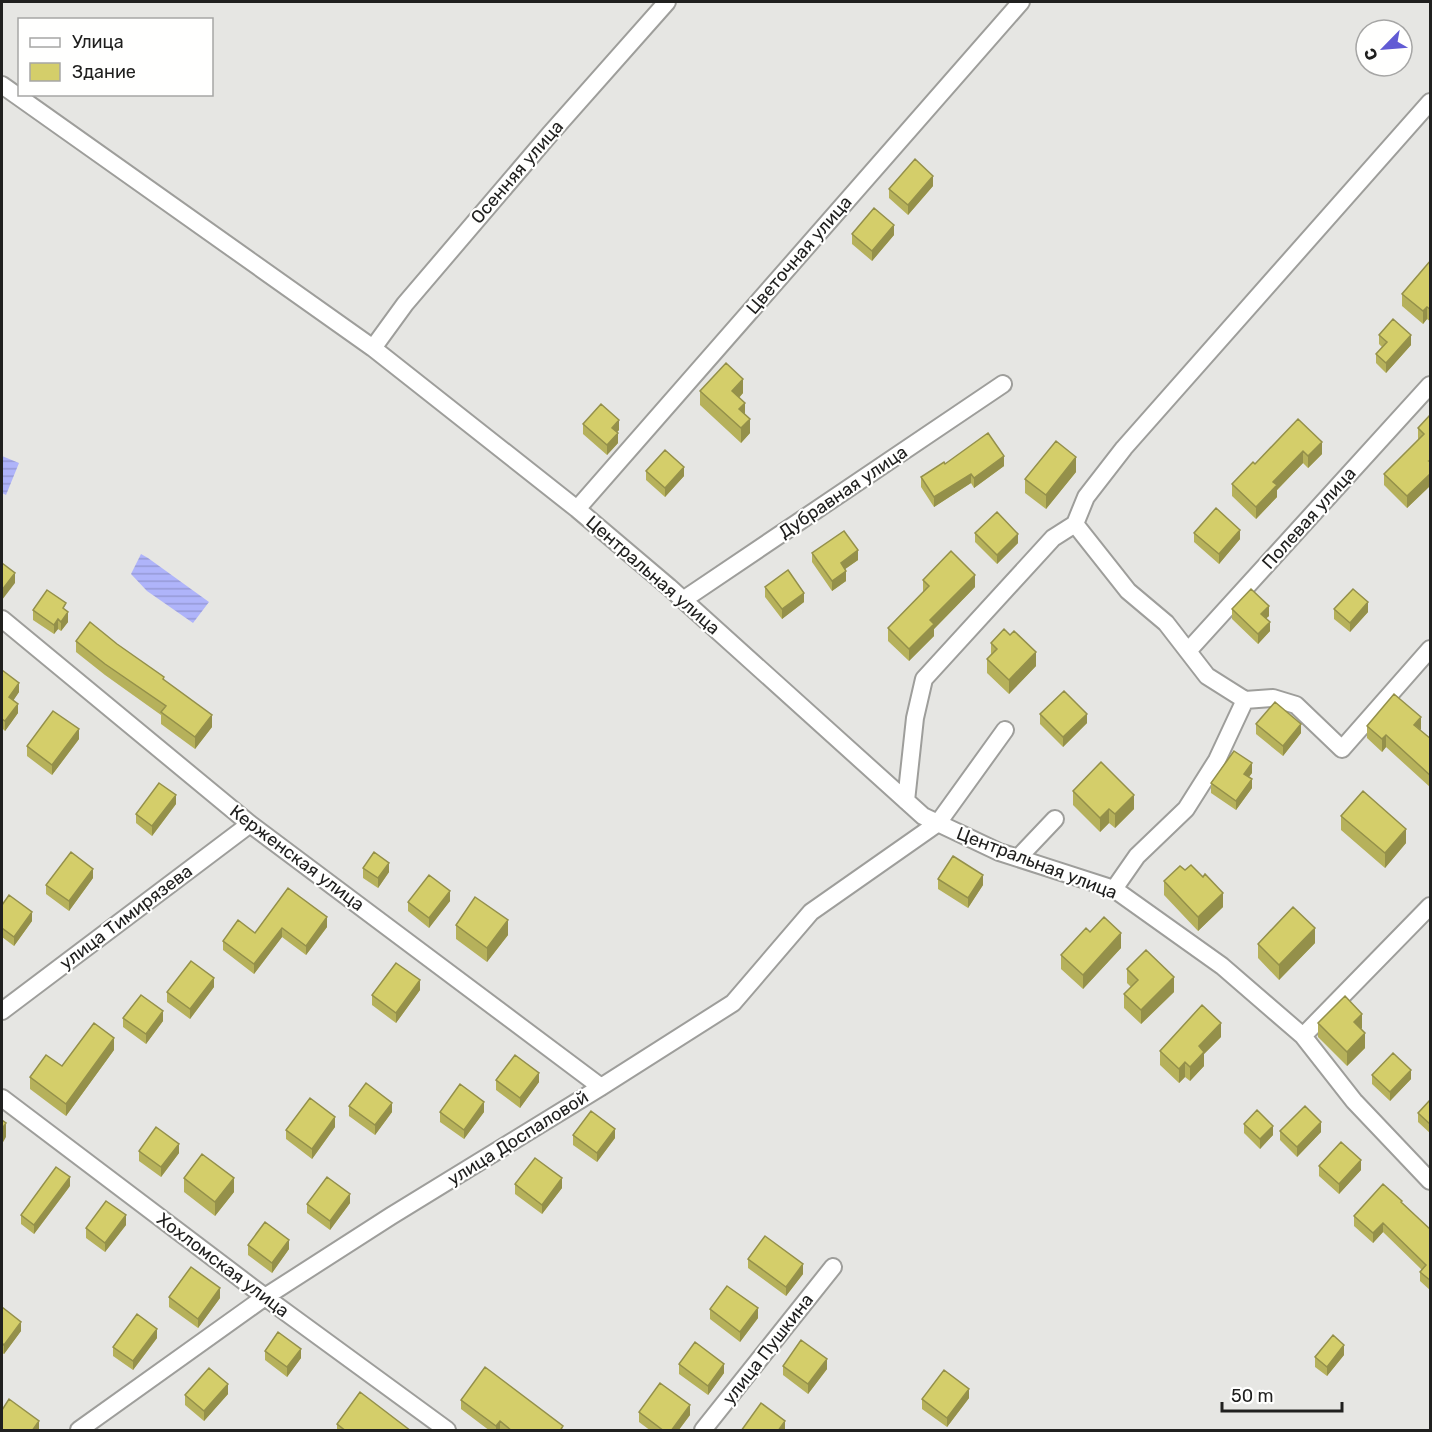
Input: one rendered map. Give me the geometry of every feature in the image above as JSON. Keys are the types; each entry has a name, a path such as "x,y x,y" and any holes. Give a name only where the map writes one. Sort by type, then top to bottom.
{"street":[{"name":"Осенняя улица","path":"373,348 405,304 550,134 667,2"},
{"name":"Цветочная улица","path":"577,509 1021,2"},
{"name":"Центральная улица","path":"2,85 373,348 577,509 684,600 923,816 999,852 1114,889 1222,966 1303,1036 1354,1101 1430,1179"},
{"path":"906,801 915,718 924,679 1053,538 1075,524 1086,497 1124,448 1431,102"},
{"name":"Дубравная улица","path":"684,600 1004,384"},
{"name":"Полевая улица","path":"1188,651 1431,385"},
{"path":"1075,524 1128,591 1166,623 1207,676 1245,700 1273,698 1296,705 1342,748 1431,649"},
{"name":"Керженская улица","path":"2,620 250,824 601,1087"},
{"path":"1114,889 1137,855 1186,809 1217,760 1245,700"},
{"name":"улица Доспаловой","path":"79,1431 265,1297 733,1003 811,912 938,823 1005,730"},
{"path":"1018,858 1054,819"},
{"name":"улица Тимирязева","path":"2,1011 250,824"},
{"path":"1303,1036 1431,906"},
{"name":"Хохломская улица","path":"2,1098 447,1431"},
{"name":"улица Пушкина","path":"704,1431 833,1267"}],"water":[{"path":"2,456 19,463 6,495 2,493"},
{"path":"141,554 209,602 193,623 147,591 131,574"}],"building":[{"path":"915,159 933,176 908,205 889,189"},
{"path":"874,208 894,225 872,251 852,234"},
{"path":"1431,260 1431,310 1427,307 1423,311 1402,294"},
{"path":"1393,319 1411,335 1386,363 1376,354 1387,342 1379,335"},
{"path":"726,363 743,379 732,391 745,403 739,409 750,419 741,428 700,391"},
{"path":"601,404 619,420 612,428 618,433 607,445 583,424"},
{"path":"1431,414 1431,460 1429,461 1431,462 1431,473 1407,496 1384,474 1424,434 1418,428"},
{"path":"1298,419 1322,442 1308,456 1303,451 1273,482 1277,485 1256,507 1232,484 1253,462 1255,464"},
{"path":"988,433 1004,456 974,478 971,474 934,497 921,477 944,462 945,464"},
{"path":"1056,441 1076,457 1046,495 1025,479"},
{"path":"665,450 684,467 665,488 646,471"},
{"path":"1216,508 1240,530 1219,554 1194,533"},
{"path":"997,512 1018,534 997,555 975,533"},
{"path":"844,531 858,550 841,563 846,571 832,581 812,553"},
{"path":"951,551 975,575 930,620 934,624 909,649 888,628 929,586 923,580"},
{"path":"2,563 15,573 2,590"},
{"path":"788,570 804,593 782,609 765,587"},
{"path":"1251,589 1269,606 1261,614 1270,622 1258,634 1232,609"},
{"path":"1353,589 1368,602 1350,623 1334,609"},
{"path":"47,590 66,603 63,608 68,612 61,622 58,619 54,625 33,610"},
{"path":"90,622 212,715 195,737 161,712 166,706 76,641"},
{"path":"1004,629 1010,635 1014,631 1036,652 1009,680 987,659 997,649 991,643"},
{"path":"2,670 19,683 9,697 18,704 5,721 2,719"},
{"path":"1064,691 1087,714 1063,737 1040,714"},
{"path":"1394,694 1421,717 1414,725 1431,739 1431,776 1386,735 1382,739 1367,726"},
{"path":"1275,702 1301,724 1283,746 1256,724"},
{"path":"53,711 79,729 52,765 27,746"},
{"path":"1234,751 1252,763 1244,774 1252,779 1236,801 1211,783"},
{"path":"1101,762 1134,795 1115,814 1109,809 1100,818 1073,791"},
{"path":"159,783 176,795 152,826 136,814"},
{"path":"1363,791 1406,829 1385,853 1341,816"},
{"path":"71,852 93,869 69,901 46,885"},
{"path":"374,852 389,863 378,878 363,868"},
{"path":"953,856 983,875 968,898 938,879"},
{"path":"1191,865 1203,877 1205,874 1223,893 1198,917 1164,881 1180,866 1185,870"},
{"path":"429,875 450,891 429,918 408,902"},
{"path":"288,888 327,917 306,946 282,928 254,964 223,941 238,920 255,933"},
{"path":"9,895 32,912 14,937 2,928 2,905"},
{"path":"475,897 508,920 487,948 456,925"},
{"path":"1293,907 1315,928 1279,965 1258,944"},
{"path":"1104,917 1121,933 1083,975 1061,955 1086,928 1090,932"},
{"path":"1146,950 1174,977 1141,1010 1124,994 1138,980 1127,969"},
{"path":"191,961 214,978 190,1009 167,992"},
{"path":"396,963 420,980 396,1013 372,995"},
{"path":"141,995 163,1011 146,1034 123,1018"},
{"path":"1345,996 1362,1014 1354,1022 1365,1033 1347,1052 1318,1023"},
{"path":"1202,1005 1221,1023 1199,1046 1204,1052 1190,1067 1185,1062 1179,1069 1160,1051"},
{"path":"94,1023 114,1038 66,1104 30,1077 46,1055 62,1066"},
{"path":"1393,1053 1411,1070 1390,1092 1372,1075"},
{"path":"515,1055 539,1073 520,1098 496,1080"},
{"path":"366,1083 392,1103 375,1125 349,1106"},
{"path":"460,1084 484,1102 464,1130 440,1112"},
{"path":"310,1098 335,1117 312,1149 286,1130"},
{"path":"1431,1099 1431,1125 1418,1113"},
{"path":"1305,1106 1321,1122 1297,1147 1280,1131"},
{"path":"1257,1110 1273,1126 1260,1139 1244,1124"},
{"path":"591,1111 615,1129 597,1153 573,1135"},
{"path":"156,1127 179,1144 161,1167 139,1151"},
{"path":"1341,1142 1361,1160 1339,1184 1319,1166"},
{"path":"202,1154 234,1178 215,1202 184,1178"},
{"path":"535,1158 562,1178 542,1205 515,1184"},
{"path":"56,1167 70,1177 34,1225 21,1215"},
{"path":"327,1177 350,1194 330,1221 307,1204"},
{"path":"1383,1184 1431,1230 1431,1281 1420,1272 1426,1265 1383,1223 1373,1233 1354,1216"},
{"path":"106,1201 126,1215 105,1243 86,1228"},
{"path":"265,1222 289,1240 272,1263 248,1245"},
{"path":"765,1236 803,1264 786,1287 748,1259"},
{"path":"191,1267 220,1288 198,1319 169,1297"},
{"path":"727,1286 758,1308 740,1332 710,1309"},
{"path":"2,1307 21,1322 4,1345 2,1343"},
{"path":"137,1314 157,1329 133,1361 113,1347"},
{"path":"278,1332 301,1349 287,1367 265,1351"},
{"path":"1333,1335 1344,1345 1327,1367 1315,1357"},
{"path":"801,1340 827,1359 808,1384 783,1366"},
{"path":"695,1342 724,1364 708,1386 679,1364"},
{"path":"485,1367 563,1426 560,1431 512,1431 500,1421 496,1426 461,1400"},
{"path":"209,1368 228,1384 204,1411 185,1395"},
{"path":"944,1370 969,1389 947,1418 922,1399"},
{"path":"660,1383 690,1405 671,1431 664,1431 639,1412"},
{"path":"360,1392 411,1431 346,1431 337,1424"},
{"path":"9,1399 39,1421 32,1431 2,1431 2,1410"},
{"path":"761,1403 785,1421 778,1431 741,1431"}]}
